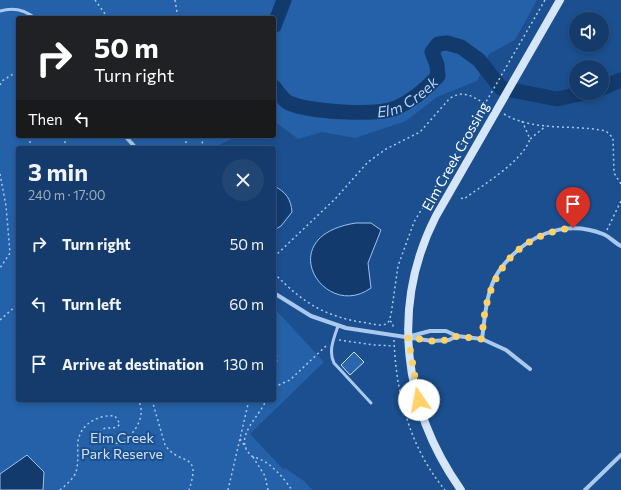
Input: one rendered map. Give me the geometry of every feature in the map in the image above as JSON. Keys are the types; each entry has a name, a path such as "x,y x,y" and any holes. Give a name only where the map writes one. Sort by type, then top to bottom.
{"main road":[{"name":"Elm Creek Crossing","path":"461,490 440,456 423,415 415,386 408,337 410,291 424,241 436,216 560,0"}],"street":[{"path":"128,138 134,146"},
{"path":"482,339 487,301 499,272 526,243 541,235 567,228 589,230 605,235 621,246"},
{"path":"276,294 306,313 338,326 369,333 432,341 449,340 457,336"},
{"path":"408,337 430,331 446,331 457,336 482,339 506,350 530,369"},
{"path":"585,490 621,455"}],"lane":[{"path":"0,11 15,8 32,16"},
{"path":"338,326 332,348 332,358 371,403"}],"path":[{"path":"95,0 107,16"},
{"path":"175,0 178,16"},
{"path":"390,321 398,266 414,222 484,106 545,0"},
{"path":"0,85 2,81 16,72"},
{"path":"276,255 335,199 368,162 376,155 420,132 450,98 460,94 469,94 497,112 522,121 546,126 602,130 610,134 614,143 614,173 621,184"},
{"path":"522,121 530,139"},
{"path":"461,198 464,199 515,160 524,152 530,139 546,126"},
{"path":"0,174 6,206 10,253 0,268"},
{"path":"605,235 621,201"},
{"path":"276,275 295,294 323,311 347,319 366,323 383,325 390,321"},
{"path":"0,320 16,306"},
{"path":"394,344 399,388 408,422 421,454 445,490"},
{"path":"276,354 276,365"},
{"path":"60,490 76,473 81,433 92,420 105,415 115,416 120,424 117,427 106,427 102,429 99,436 108,443 119,444 132,434 142,418 141,405 139,402"},
{"path":"153,402 165,445 168,449 188,461 194,467 189,490"},
{"path":"228,490 249,402"},
{"path":"246,448 248,425 260,413 265,402"},
{"path":"240,439 265,476 268,490"},
{"path":"253,457 261,460 274,469 292,490"}],"green space":[{"name":"Elm Creek Park Reserve","path":"0,0 537,0 515,40 489,54 477,81 437,97 406,121 355,138 322,132 298,139 276,122 276,16 16,16 16,138 233,138 218,146 16,146 16,402 276,402 276,310 324,362 250,434 284,470 285,468 304,481 312,490 0,490"}],"shaded area":[{"path":"276,187 287,196 292,212 281,226 276,229"},
{"path":"356,223 371,223 381,230 368,263 371,288 353,296 337,294 323,286 314,273 311,258 315,243 330,231"},
{"path":"27,455 44,472 43,490 0,490 0,474"}],"building":[{"path":"354,352 364,362 350,375 341,365"}],"waterway":[{"name":"Elm Creek","path":"276,21 284,0"},
{"name":"Elm Creek","path":"276,89 287,102 312,109 342,112 373,112 396,108 408,102 429,86 438,76 437,65 432,52 438,44 447,43 461,47 479,60 501,88 557,99 569,96"},
{"name":"Elm Creek","path":"609,85 621,80"}],"route":[{"path":"419,400 412,370 408,337 432,341 449,340 457,336 482,339 487,301 499,272 512,256 526,243 541,235 556,230 573,228"}]}
